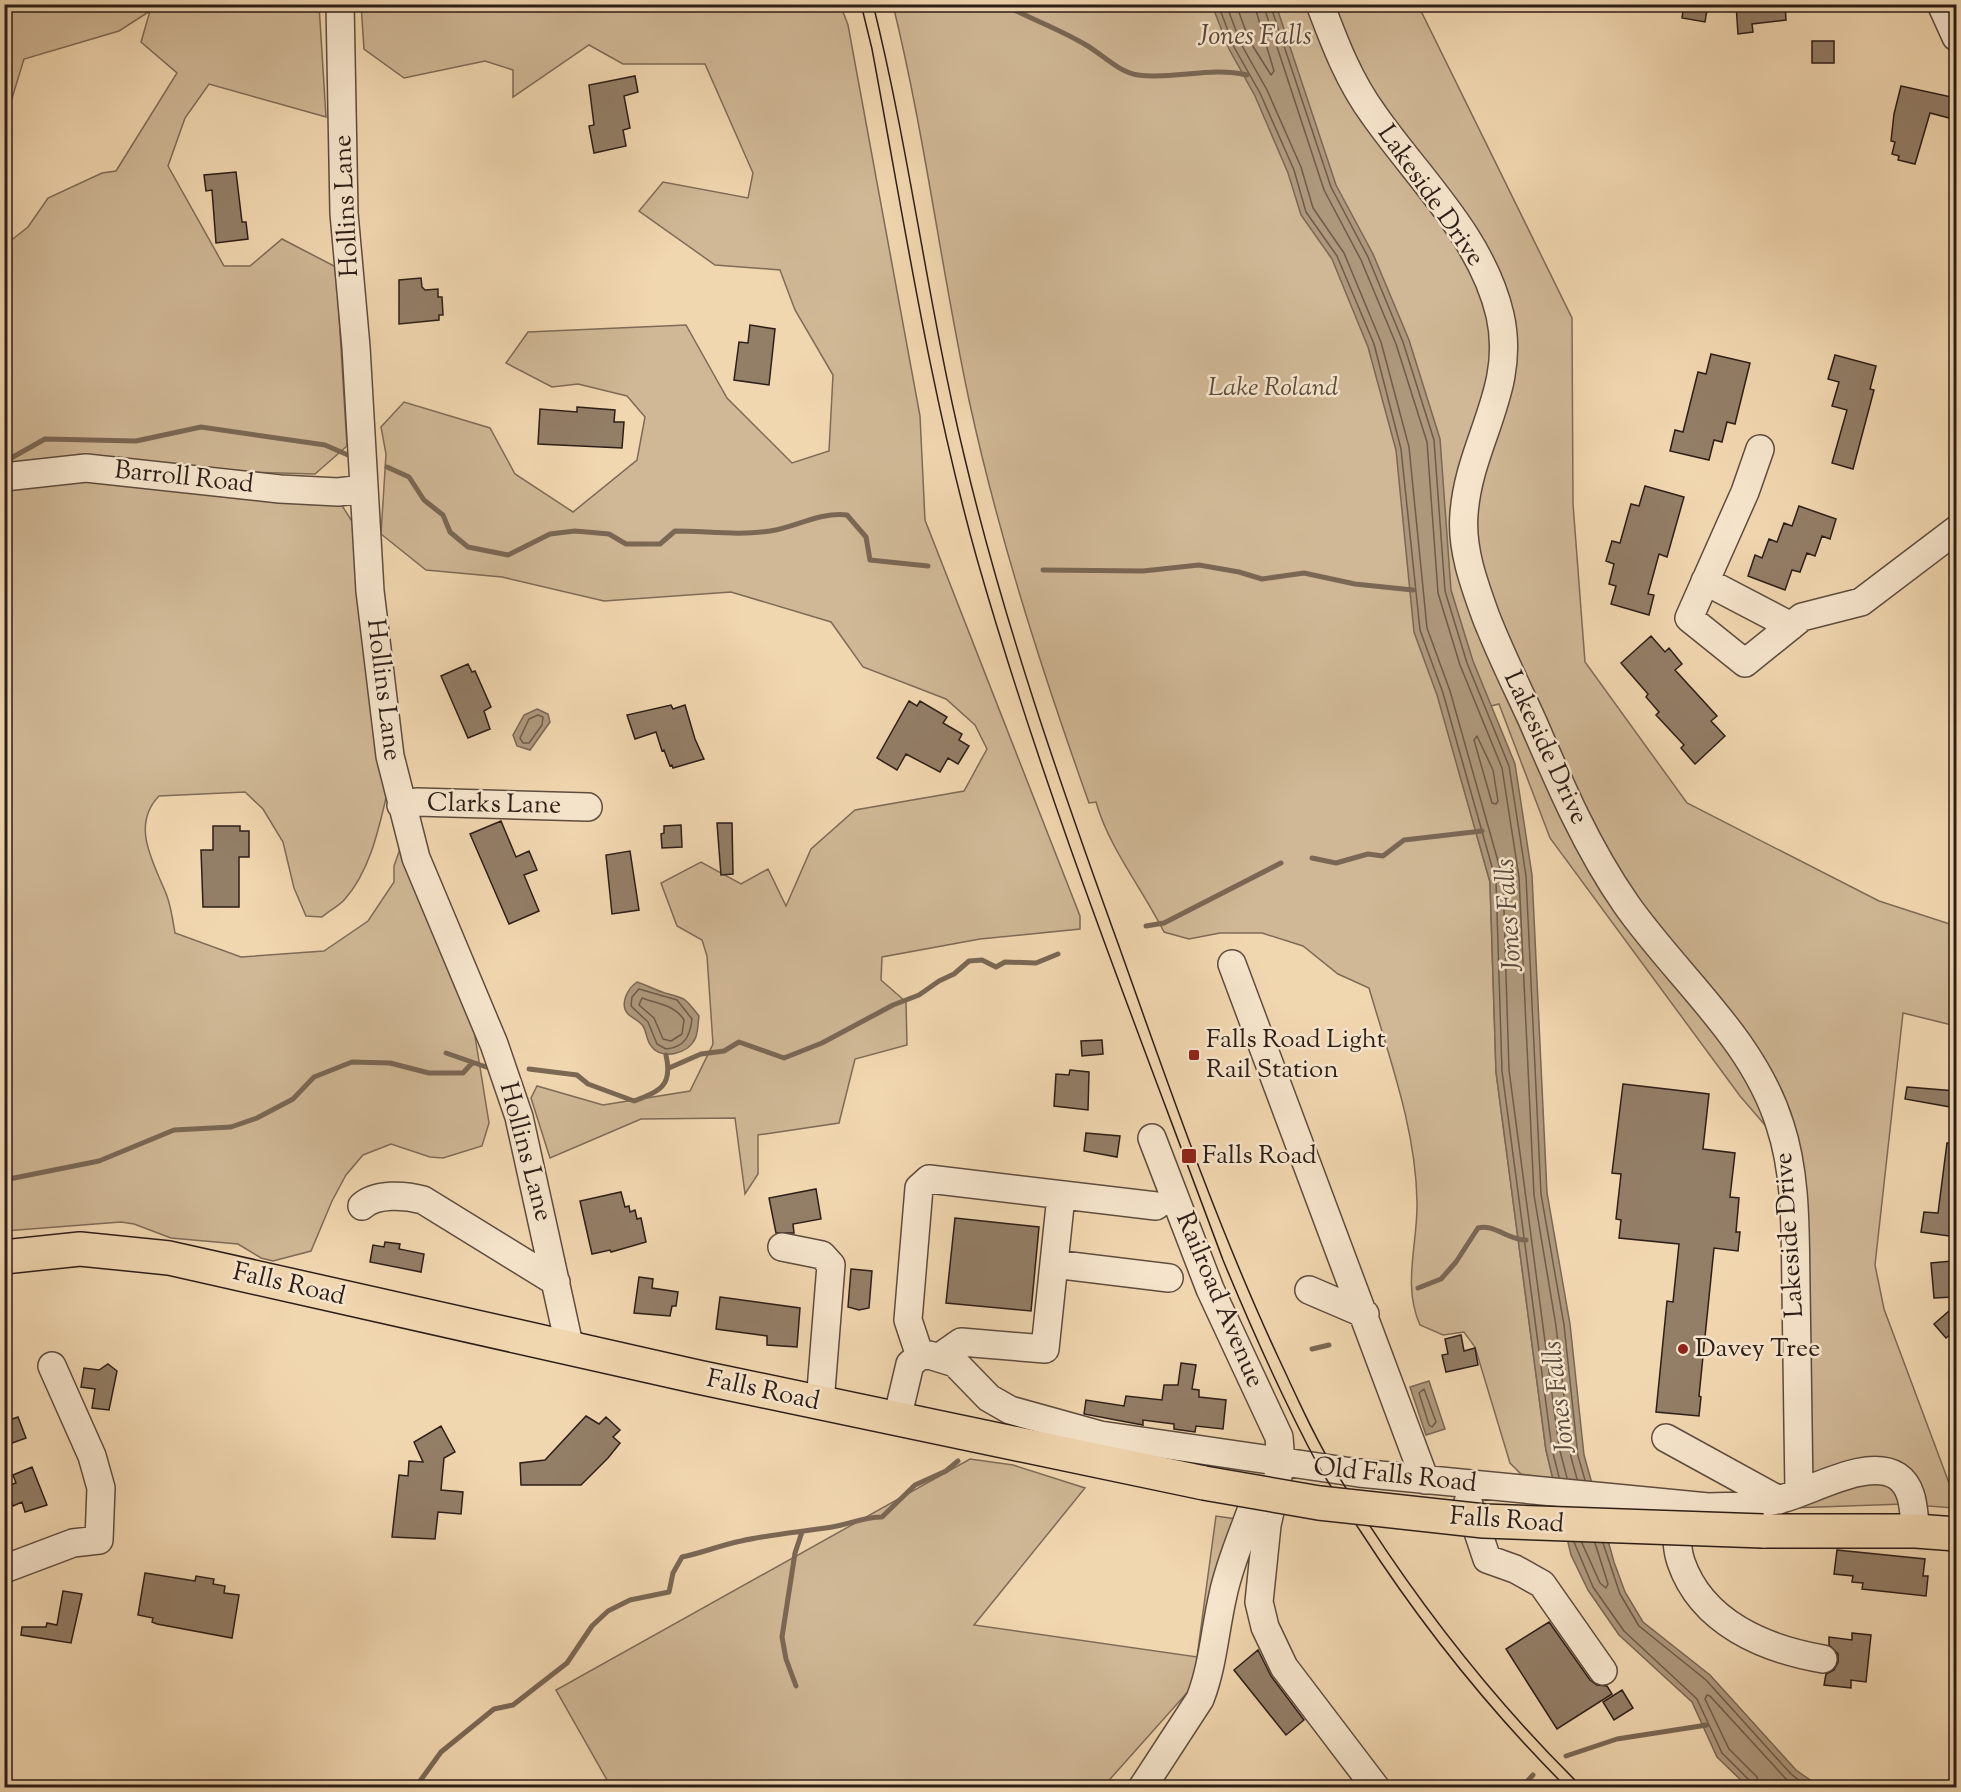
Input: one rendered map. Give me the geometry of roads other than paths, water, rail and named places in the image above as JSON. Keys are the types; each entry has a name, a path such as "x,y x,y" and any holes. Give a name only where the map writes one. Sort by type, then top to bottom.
{"main road":[{"name":"Falls Road","path":"4,1257 80,1249 169,1258 820,1403 1204,1483 1319,1503 1473,1520 1620,1528 1916,1531 1956,1534"}],"street":[{"name":"Hollins Lane","path":"340,4 344,213 356,347 363,489 379,670 390,756 401,806 430,894 480,1009 508,1083 536,1186 570,1349"},
{"name":"Lakeside Drive","path":"1320,4 1336,48 1362,98 1459,228 1488,282 1499,309 1504,339 1504,368 1496,403 1474,465 1464,512 1466,549 1488,622 1568,802 1609,878 1640,924 1744,1053 1764,1086 1781,1127 1788,1164 1794,1222 1789,1497"},
{"path":"1941,4 1956,38"},
{"path":"1760,449 1744,492 1689,618 1745,663 1802,617 1861,602 1913,566 1956,530"},
{"name":"Barroll Road","path":"4,477 86,468 280,489 338,492 363,489"},
{"path":"1705,581 1791,626"},
{"name":"Clarks Lane","path":"401,806 417,802 588,807"},
{"path":"1232,964 1365,1314 1425,1480"},
{"name":"Railroad Avenue","path":"1152,1138 1210,1289 1276,1428 1281,1446 1281,1463"},
{"path":"931,1356 908,1320 919,1188 929,1179 1156,1206"},
{"path":"897,1419 908,1370 961,1342 1046,1350 1061,1196"},
{"path":"362,1206 370,1198 409,1197 423,1200 556,1282"},
{"path":"782,1247 822,1255 831,1265 820,1403"},
{"path":"1054,1264 1169,1278"},
{"path":"1309,1290 1365,1314"},
{"name":"Old Falls Road","path":"931,1356 955,1363 989,1398 1010,1410 1031,1418 1100,1435 1281,1463 1676,1506 1737,1506 1789,1497 1866,1471 1882,1470 1898,1477 1908,1488 1916,1531"},
{"path":"4,1569 73,1543 99,1540 101,1488 92,1456 52,1366"},
{"path":"1666,1438 1789,1497"},
{"path":"1281,1463 1269,1510 1259,1602 1265,1627 1284,1667 1376,1788"},
{"path":"1462,1484 1487,1559 1515,1569 1542,1584 1603,1671"},
{"path":"1676,1506 1680,1560 1691,1585 1706,1602 1744,1634 1782,1650 1823,1659"},
{"path":"1142,1788 1200,1699 1206,1683 1223,1593 1251,1511 1269,1510"}],"water":[{"name":"Jones Falls","path":"1212,5 1276,5 1336,185 1373,254 1409,340 1440,439 1451,590 1473,661 1515,764 1532,875 1547,1193 1570,1324 1584,1455 1614,1562 1625,1592 1643,1622 1710,1675 1796,1770 1820,1787 1748,1787 1717,1757 1692,1702 1619,1635 1588,1590 1571,1555 1546,1450 1496,1072 1490,882 1437,695 1414,632 1396,450 1368,347 1332,259 1301,215 1288,173 1255,96 1229,49"},
{"path":"537,709 548,714 550,722 530,750 517,746 513,735 524,715"},
{"path":"637,982 677,996 690,1005 699,1016 696,1037 692,1044 675,1054 656,1051 650,1045 643,1026 628,1014 624,1006 628,992"},
{"path":"1429,1381 1445,1429 1426,1435 1410,1387"}],"waterway":[{"path":"1003,4 1076,39 1117,67 1131,73 1152,76 1206,72 1247,75"},
{"path":"4,462 45,439 136,441 201,427 325,445 348,455"},
{"path":"387,467 409,477 424,500 443,515 450,532 468,547 508,555 550,534 575,531 609,534 626,544 660,544 675,531 758,532 780,529 827,516 847,515 866,537 870,560 928,566"},
{"path":"1043,570 1143,571 1199,565 1239,572 1262,579 1304,573 1355,584 1413,590"},
{"path":"1312,858 1336,863 1368,854 1383,856 1404,840 1482,831"},
{"path":"1146,926 1164,923 1281,863"},
{"path":"669,1068 701,1054 724,1051 739,1042 784,1058 822,1043 893,1005 919,995 954,974 969,961 982,960 996,967 1005,962 1036,963 1058,954"},
{"path":"446,1053 492,1069"},
{"path":"529,1069 577,1075 588,1084 634,1101 651,1094 666,1081 668,1074 666,1055"},
{"path":"4,1180 99,1161 174,1130 231,1127 257,1118 293,1099 314,1077 352,1062 390,1063 429,1073 463,1073 472,1063"},
{"path":"1418,1288 1441,1279 1456,1262 1478,1228 1490,1228 1513,1238 1526,1240"},
{"path":"1312,1349 1329,1345"},
{"path":"415,1788 441,1752 494,1709 513,1705 567,1663 592,1626 608,1611 630,1600 669,1592 673,1573 682,1557 753,1539 882,1517 915,1485 946,1471 958,1461"},
{"path":"796,1686 786,1659 782,1637 795,1553 802,1532"},
{"path":"1566,1756 1617,1739 1707,1725"},
{"path":"1521,1788 1533,1775"}],"tram line":[{"path":"861,4 872,49 945,433 977,559 1062,824 1223,1260 1293,1416 1319,1467 1340,1500 1384,1567 1457,1666 1510,1728 1567,1788"},
{"path":"873,4 898,116 951,399 997,581 1015,643 1076,827 1214,1207 1256,1309 1328,1459 1390,1556 1450,1638 1514,1715 1583,1788"}],"place":[{"name":"Falls Road Light Rail Station","path":"1194,1055"},
{"name":"Falls Road","path":"1189,1156"},
{"name":"Davey Tree","path":"1683,1349"}],"park label":[{"name":"Lake Roland","path":"1273,388"}]}
